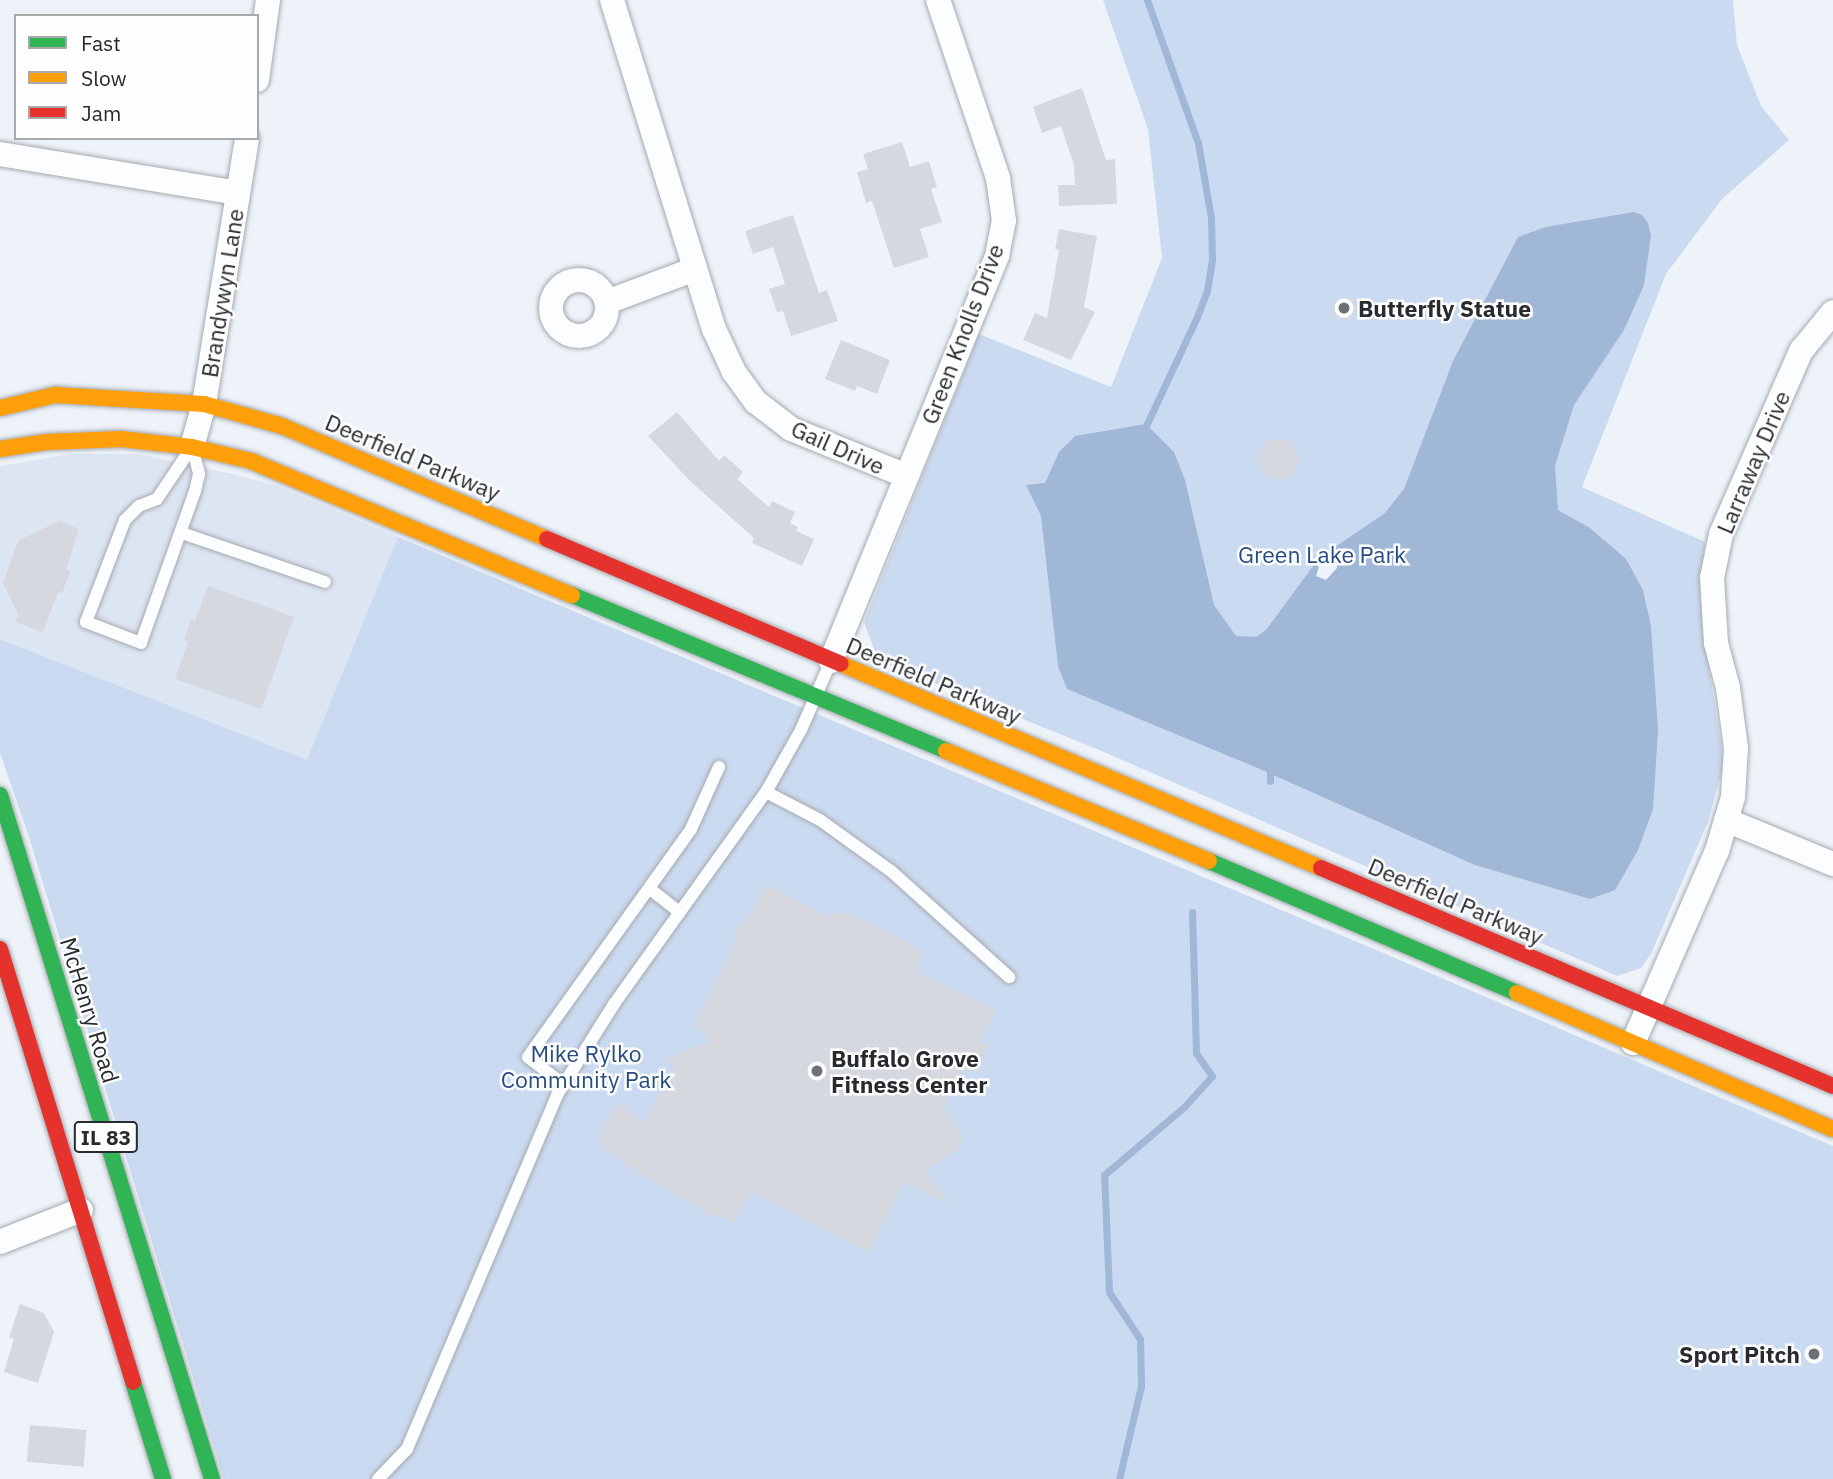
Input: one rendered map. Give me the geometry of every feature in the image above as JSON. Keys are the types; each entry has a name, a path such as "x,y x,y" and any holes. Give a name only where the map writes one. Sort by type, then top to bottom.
{"main road":[{"name":"Deerfield Parkway","path":"0,408 55,395 204,404 282,426 1833,1086"},
{"path":"0,449 47,442 121,439 192,447 251,461 816,697 1833,1129"},
{"name":"McHenry Road","path":"0,795 212,1479"},
{"name":"IL 83","path":"0,949 163,1479"}],"street":[{"path":"259,65 268,0"},
{"name":"Gail Drive","path":"612,0 715,330 734,372 756,402 791,429 907,476"},
{"name":"Green Knolls Drive","path":"831,661 997,256 1004,221 998,178 939,0"},
{"name":"Brandywyn Lane","path":"192,447 204,404 247,140"},
{"path":"0,154 238,193"},
{"path":"607,302 695,269"},
{"name":"Larraway Drive","path":"1726,820 1733,797 1736,748 1716,643 1712,578 1721,534 1801,351 1833,312"},
{"path":"1633,1043 1717,851 1726,820 1833,864"},
{"path":"0,1242 81,1210"}],"lane":[{"path":"192,447 199,474 181,533 141,643 86,622 125,520 139,506 157,499 192,447"},
{"path":"181,533 325,582"},
{"path":"378,1479 407,1449 563,1084 614,1004 766,792 816,697 831,661"},
{"path":"563,1084 528,1056 691,828 719,767"},
{"path":"766,792 820,820 891,872 1009,977"},
{"path":"650,888 679,912"}],"path":[{"path":"1335,302 1336,314 1347,318 1355,310 1351,298"}],"shaded area":[{"path":"1634,212 1642,215 1648,223 1651,236 1644,285 1624,330 1574,405 1555,466 1558,510 1590,528 1626,559 1643,590 1651,626 1658,731 1653,809 1638,850 1615,890 1590,899 1475,865 1260,769 1067,689 1058,666 1041,516 1026,485 1045,483 1059,452 1075,436 1146,424 1174,452 1185,480 1214,605 1236,636 1256,637 1266,630 1319,558 1385,513 1404,489 1453,361 1518,237 1546,227"},
{"path":"69,454 138,454 233,474 277,486 398,537 308,761 0,639 0,466"}],"green space":[{"name":"Green Lake Park","path":"1103,0 1733,0 1737,45 1761,106 1789,140 1722,199 1666,274 1582,487 1705,542 1700,597 1724,763 1708,822 1651,954 1641,968 1617,976 1104,752 878,660 864,622 979,334 1111,387 1162,258 1148,129"},
{"name":"Mike Rylko Community Park","path":"398,537 1833,1146 1833,1479 224,1479 28,834 0,753 0,639 307,760"}],"pier":[{"path":"1319,554 1325,561 1328,559 1337,562 1337,568 1326,580 1316,576 1319,567 1313,560"}],"building":[{"path":"1082,88 1106,160 1115,159 1117,204 1059,206 1058,185 1075,185 1074,165 1061,126 1042,133 1033,107"},
{"path":"902,142 910,167 929,161 937,187 931,189 942,222 920,229 929,257 894,268 872,201 866,203 857,172 868,169 863,154"},
{"path":"793,215 819,293 827,290 838,321 791,336 783,311 777,312 769,289 785,284 773,247 753,254 745,231"},
{"path":"1059,229 1097,236 1084,307 1095,312 1071,360 1023,340 1035,313 1047,318 1059,250 1055,249"},
{"path":"841,340 890,360 877,394 857,386 855,391 825,379"},
{"path":"677,412 719,461 724,455 743,472 737,479 769,507 772,501 795,512 790,523 798,527 796,531 814,539 802,566 752,543 754,538 690,481 648,436"},
{"path":"1267,440 1289,440 1301,459 1290,478 1268,479 1257,459"},
{"path":"59,521 79,529 66,569 70,572 62,593 58,592 43,632 15,622 18,614 3,583 18,541"},
{"path":"208,586 294,617 261,709 175,679 188,642 184,640 191,619 195,621"},
{"name":"Buffalo Grove Fitness Center","path":"766,884 828,916 845,912 901,938 922,952 918,972 995,1010 979,1041 989,1045 976,1073 964,1068 944,1108 962,1134 961,1146 926,1171 947,1202 903,1183 868,1253 751,1191 735,1222 708,1214 622,1162 598,1142 608,1117 620,1103 644,1123 675,1064 665,1059 712,1041 694,1026 737,940 731,937 751,914"},
{"path":"20,1304 44,1313 54,1332 38,1383 4,1372 14,1339 9,1338"},
{"path":"30,1425 87,1430 84,1467 27,1462"}],"waterway":[{"path":"1144,430 1197,317 1207,291 1212,259 1211,218 1198,143 1147,0"},
{"path":"1270,765 1270,781"},
{"path":"1119,1479 1141,1386 1140,1339 1109,1292 1104,1175 1185,1106 1212,1076 1196,1053 1192,912"}],"traffic: fast":[{"path":"572,595 946,751"},
{"path":"0,795 212,1479"},
{"path":"1209,861 1517,993"},
{"path":"133,1382 163,1479"}],"traffic: slow":[{"path":"0,408 55,395 204,404 282,426 547,539"},
{"path":"0,449 47,442 121,439 192,447 251,461 572,595"},
{"path":"841,664 1321,868"},
{"path":"946,751 1209,861"},
{"path":"1517,993 1833,1129"}],"traffic: jam":[{"path":"547,539 841,664"},
{"path":"1321,868 1833,1086"},
{"path":"0,949 133,1382"}],"place":[{"name":"Butterfly Statue","path":"1344,308"},
{"name":"Buffalo Grove Fitness Center","path":"817,1071"},
{"name":"Sport Pitch","path":"1814,1354"}]}
